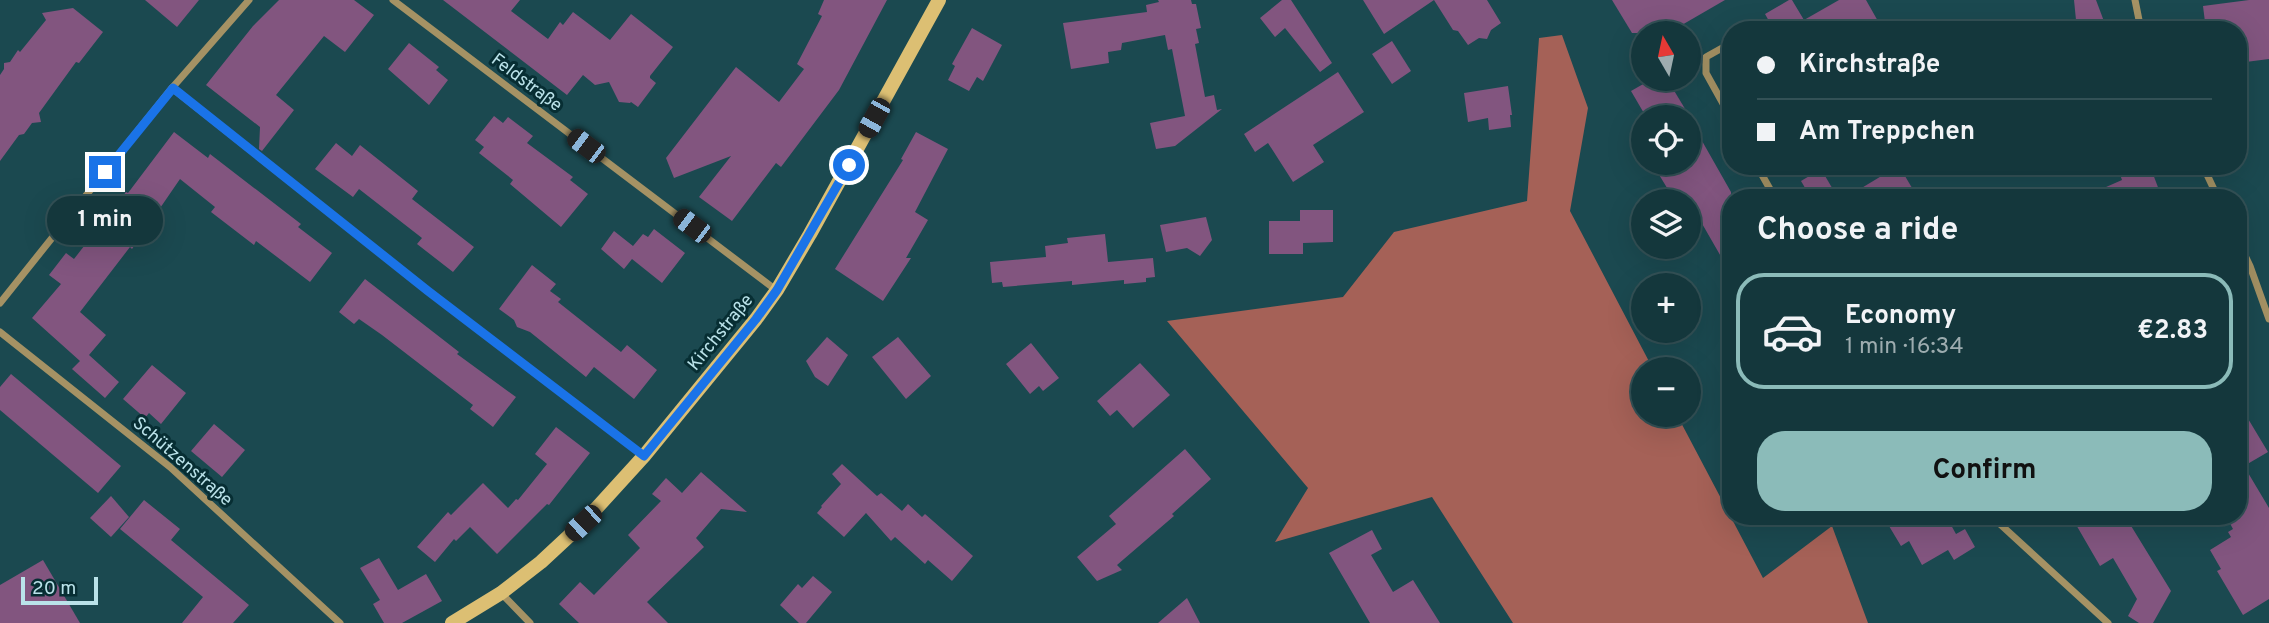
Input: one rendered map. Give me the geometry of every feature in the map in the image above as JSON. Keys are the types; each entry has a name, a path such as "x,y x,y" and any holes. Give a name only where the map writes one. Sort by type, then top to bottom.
{"street":[{"path":"0,303 173,88 249,0"},
{"name":"Feldstraße","path":"393,0 777,290"},
{"name":"Kirchstraße","path":"452,623 501,593 541,562 583,523 644,456 756,319 777,290 810,234 939,0"},
{"path":"2135,0 2139,21"},
{"path":"1722,48 1706,57 1706,73 1722,102"},
{"path":"173,88 428,291 644,456"},
{"path":"2247,260 2269,319"},
{"name":"Schützenstraße","path":"0,332 170,467 340,623"},
{"path":"2001,525 2108,623"},
{"path":"501,593 530,623"}],"shaded area":[{"path":"1562,35 1588,108 1570,211 1631,327 1631,343 1639,343 1647,357 1631,357 1631,427 1683,427 1722,500 1722,525 1735,525 1763,578 1832,526 1868,623 1513,623 1432,497 1275,542 1308,488 1167,321 1343,297 1394,232 1527,201 1539,38"}],"building":[{"path":"145,0 199,0 177,27"},
{"path":"279,0 354,0 374,15 345,52 324,36 276,95 294,110 262,151 259,149 260,127 206,85 253,26"},
{"path":"443,0 520,0 511,11 548,39 560,22 563,25 573,12 610,40 631,14 673,47 650,76 656,83 638,107 631,102 619,102 609,82 595,85 583,75 567,95"},
{"path":"824,0 887,0 839,90 781,167 776,163 732,221 699,197 731,156 674,178 666,158 736,67 779,102 804,69 797,64 822,16 818,14"},
{"path":"1158,0 1191,0 1192,4 1196,4 1201,28 1196,29 1199,43 1195,44 1205,97 1214,95 1217,110 1222,109 1175,146 1156,149 1150,123 1185,116 1172,49 1168,50 1165,35 1122,43 1121,50 1108,52 1109,63 1071,69 1063,23 1147,12 1146,5 1159,2"},
{"path":"1282,0 1291,0 1332,63 1320,72 1285,28 1275,37 1260,18"},
{"path":"1363,0 1434,0 1384,34"},
{"path":"1434,0 1487,0 1501,23 1491,30 1487,39 1479,38 1468,45 1458,31 1453,30"},
{"path":"1612,0 1725,0 1689,21 1631,21 1631,31"},
{"path":"1792,0 1804,20 1839,0 1866,0 1878,21 1769,21 1765,14"},
{"path":"2074,0 2096,0 2104,21 2076,21"},
{"path":"2269,0 2269,59 2247,62 2247,21 2205,21 2203,6"},
{"path":"73,8 103,32 79,63 76,62 39,113 41,122 32,123 24,134 19,135 0,161 0,75 4,63 10,62 18,50 20,52 46,20 42,13"},
{"path":"972,28 1002,45 983,81 977,77 969,91 948,80 955,66 952,64"},
{"path":"1392,41 1411,71 1392,84 1372,54"},
{"path":"409,43 439,67 436,70 448,80 429,105 388,69"},
{"path":"1338,72 1364,112 1313,145 1324,162 1293,182 1268,143 1255,152 1244,134"},
{"path":"1508,86 1511,127 1489,130 1488,118 1468,122 1464,93"},
{"path":"1631,91 1674,91 1683,105 1639,105"},
{"path":"494,116 503,123 508,117 533,136 527,143 573,177 570,180 588,194 561,227 510,184 513,180 479,153 484,147 475,140"},
{"path":"174,132 208,158 210,154 301,224 298,227 332,253 310,282 256,241 254,245 211,212 215,207 180,179 132,249 130,247 80,312 106,335 89,355 119,382 105,398 72,369 80,361 32,318 61,284 49,275 66,253 74,259"},
{"path":"916,132 948,149 915,212 928,220 906,258 911,258 883,301 835,269 903,160 901,159"},
{"path":"1701,139 1729,189 1722,189 1722,258 1701,222 1701,189 1668,189 1659,175 1701,175"},
{"path":"336,143 352,156 360,145 418,191 412,199 474,247 453,272 417,244 422,238 359,189 353,197 315,169"},
{"path":"1811,175 1825,175 1833,189 1806,189 1801,181"},
{"path":"1883,175 1904,175 1913,189 1860,189"},
{"path":"2120,175 2153,175 2159,189 2102,189 2122,180"},
{"path":"1300,210 1333,210 1333,242 1303,243 1303,254 1269,254 1269,221 1300,221"},
{"path":"1206,217 1212,240 1200,256 1187,248 1166,252 1160,225"},
{"path":"654,229 685,253 662,283 632,259 624,269 601,249 614,231 633,246 643,234 648,237"},
{"path":"1105,234 1108,262 1153,258 1155,277 1146,278 1146,282 1124,284 1124,280 1003,287 1002,282 992,283 990,262 1046,257 1045,246 1068,243 1067,238"},
{"path":"532,265 556,284 550,291 561,299 558,302 621,352 627,345 657,370 634,399 594,367 586,377 530,332 517,327 514,320 499,309"},
{"path":"365,279 459,352 457,354 516,397 493,427 470,409 473,405 382,335 359,319 354,324 339,312"},
{"path":"827,337 848,355 828,386 815,377 806,361"},
{"path":"898,337 931,376 906,399 872,357"},
{"path":"1031,343 1059,378 1043,391 1039,386 1030,394 1006,364"},
{"path":"1140,363 1170,395 1133,428 1117,410 1110,416 1097,401"},
{"path":"152,365 186,393 161,424 149,413 145,418 123,399"},
{"path":"11,374 121,466 98,493 0,410 0,387"},
{"path":"2247,417 2268,452 2247,464"},
{"path":"214,424 245,450 222,477 191,451"},
{"path":"556,427 590,453 549,505 497,554 470,527 456,541 454,539 435,562 417,547 448,512 451,515 483,483 508,508 518,500 547,464 535,454"},
{"path":"1185,449 1211,479 1172,514 1174,516 1117,565 1122,570 1097,581 1077,557 1116,524 1109,516"},
{"path":"842,464 877,496 881,493 902,511 908,504 922,517 925,514 973,556 952,581 928,560 925,564 895,537 891,541 866,513 844,537 817,513 841,484 832,474"},
{"path":"2247,471 2269,508 2269,599 2243,615 2217,571 2221,569 2210,550 2231,537 2228,532 2233,529 2231,525 2247,525"},
{"path":"701,472 747,512 721,509 696,538 704,547 647,602 668,623 579,623 559,604 580,582 594,595 640,548 628,535 661,501 652,494 666,478 682,493"},
{"path":"111,496 129,517 111,537 90,518"},
{"path":"144,500 180,529 171,540 249,605 233,623 182,623 203,597 120,529"},
{"path":"1951,525 1956,534 1965,529 1975,547 1954,560 1948,550 1922,565 1909,541 1901,546 1889,526"},
{"path":"2076,525 2131,525 2171,591 2153,623 2139,623 2128,616 2137,599 2113,558 2100,566"},
{"path":"1372,530 1382,549 1371,555 1393,592 1413,580 1440,623 1370,623 1329,553"},
{"path":"379,558 398,590 426,574 442,601 402,623 384,623 373,604 380,600 360,568"},
{"path":"43,560 80,623 0,623 0,585"},
{"path":"813,576 832,592 806,623 799,623 780,605 798,584 802,588"},
{"path":"1187,598 1200,623 1158,623"}],"route":[{"path":"105,172 173,88 428,291 644,456 777,290 849,165"}]}
